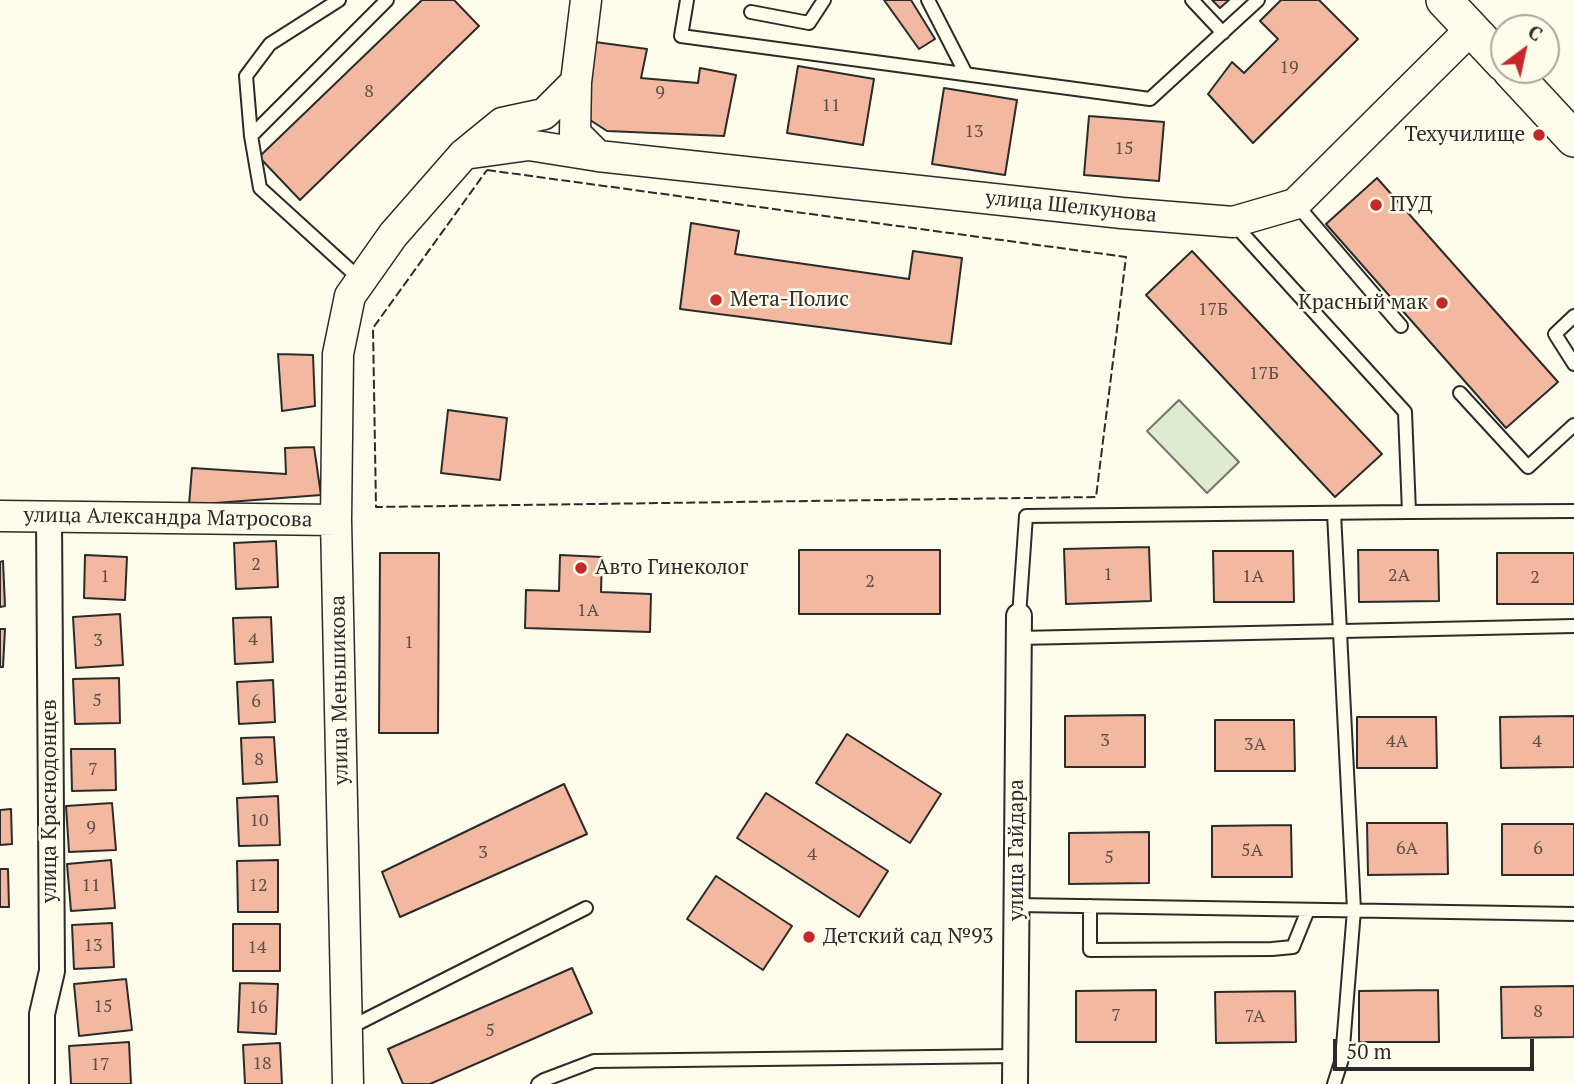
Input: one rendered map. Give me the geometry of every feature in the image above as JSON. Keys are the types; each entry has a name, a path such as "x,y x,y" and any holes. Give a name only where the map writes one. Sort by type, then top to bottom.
{"main road":[{"path":"1444,0 1490,49"},
{"path":"1523,84 1574,139"}],"street":[{"path":"586,0 576,82 575,134 598,156"},
{"name":"улица Шелкунова","path":"464,154 529,145 598,156 1122,213 1233,222 1296,204 1471,29"},
{"path":"356,288 393,235 464,154 502,123 544,114 576,82"},
{"name":"улица Меньшикова","path":"348,1084 336,520 338,354 356,288"},
{"name":"улица Александра Матросова","path":"0,516 336,520"},
{"name":"улица Краснодонцев","path":"43,1084 41,1014 52,971 49,518"},
{"name":"улица Гайдара","path":"1016,1084 1019,627"}],"lane":[{"path":"339,0 270,44 246,76 251,136 260,188 356,288"},
{"path":"251,136 387,0"},
{"path":"687,0 681,36 1150,99 1258,0"},
{"path":"751,12 809,23 824,0"},
{"path":"928,0 966,74"},
{"path":"1192,0 1223,33"},
{"path":"1296,204 1401,326"},
{"path":"1233,222 1405,412 1409,512"},
{"path":"1574,316 1555,334 1574,364"},
{"path":"1460,393 1528,467 1574,425"},
{"path":"1574,511 1026,516 1019,627 1340,631 1574,626"},
{"path":"1334,513 1354,910 1342,1059 1334,1084"},
{"path":"1017,905 1574,914"},
{"path":"1090,906 1090,950 1293,947 1308,910"},
{"path":"347,1030 586,908"},
{"path":"538,1084 594,1061 1016,1056"}],"green space":[{"path":"1179,400 1239,462 1207,493 1147,431"}],"building":[{"path":"422,0 454,0 479,26 300,200 259,157"},
{"path":"884,0 911,0 935,39 919,49"},
{"path":"1212,0 1229,0 1220,8"},
{"path":"1281,0 1319,0 1358,39 1253,143 1208,94 1232,62 1244,73 1278,39 1260,21"},
{"path":"595,42 647,49 641,78 698,83 700,68 736,75 724,136 607,131 590,120 586,103"},
{"path":"798,66 874,79 863,145 787,133"},
{"path":"944,88 1017,100 1005,175 932,164"},
{"path":"1089,116 1164,122 1159,181 1084,175"},
{"path":"1377,178 1558,382 1506,428 1326,224"},
{"path":"691,223 739,231 735,254 909,279 913,251 962,258 951,344 680,309"},
{"path":"1192,251 1382,454 1335,497 1146,295"},
{"path":"278,354 313,355 315,406 282,411"},
{"path":"448,410 507,418 500,480 441,473"},
{"path":"314,447 321,495 189,505 192,468 286,474 285,448"},
{"path":"276,541 278,587 236,589 234,543"},
{"path":"1149,547 1151,601 1066,604 1064,549"},
{"path":"799,550 940,550 940,614 799,614"},
{"path":"1358,550 1438,550 1439,601 1359,602"},
{"path":"1213,551 1293,551 1294,602 1214,602"},
{"path":"380,553 439,553 438,733 379,733"},
{"path":"1497,553 1574,553 1574,604 1497,604"},
{"path":"85,555 127,557 125,600 84,598"},
{"path":"560,555 602,557 601,592 651,594 650,632 525,628 526,590 559,591"},
{"path":"3,561 5,606 0,607 0,562"},
{"path":"120,614 123,665 76,668 73,617"},
{"path":"271,617 273,662 235,664 233,618"},
{"path":"0,629 5,629 3,667 0,667"},
{"path":"119,678 120,723 75,724 73,679"},
{"path":"273,680 275,722 239,724 237,682"},
{"path":"1145,715 1145,767 1065,767 1065,716"},
{"path":"1574,716 1574,767 1501,768 1500,717"},
{"path":"1357,717 1436,717 1437,768 1357,768"},
{"path":"1215,720 1294,720 1295,771 1215,771"},
{"path":"847,734 941,794 910,843 816,783"},
{"path":"274,737 277,782 243,784 241,738"},
{"path":"71,749 115,749 116,790 72,791"},
{"path":"564,784 587,834 400,917 382,872"},
{"path":"766,793 888,871 859,917 737,838"},
{"path":"278,796 280,845 239,846 237,798"},
{"path":"112,803 116,850 69,852 66,806"},
{"path":"11,809 12,844 0,845 0,810"},
{"path":"1367,823 1447,823 1448,874 1368,875"},
{"path":"1502,824 1574,824 1574,875 1502,875"},
{"path":"1291,825 1292,877 1212,877 1212,826"},
{"path":"1149,832 1149,883 1069,884 1069,833"},
{"path":"111,860 115,908 71,911 67,864"},
{"path":"278,860 278,912 238,912 237,861"},
{"path":"0,869 8,869 9,907 0,907"},
{"path":"716,876 792,926 763,970 687,919"},
{"path":"112,923 114,967 74,969 72,925"},
{"path":"233,924 280,924 280,971 233,971"},
{"path":"572,968 592,1013 430,1084 403,1084 388,1049"},
{"path":"126,979 132,1030 79,1036 74,984"},
{"path":"240,983 278,984 276,1034 238,1032"},
{"path":"1574,986 1574,1037 1502,1038 1501,987"},
{"path":"1156,990 1156,1042 1076,1042 1076,991"},
{"path":"1438,990 1439,1042 1359,1042 1359,991"},
{"path":"1295,991 1296,1042 1216,1043 1215,992"},
{"path":"129,1042 131,1084 71,1084 69,1046"},
{"path":"280,1043 282,1084 245,1084 243,1045"}],"fence":[{"path":"487,170 1126,257 1096,497 376,507 373,328 487,170"}],"place":[{"name":"Техучилище","path":"1539,135"},
{"name":"ПУД","path":"1376,205"},
{"name":"Мета-Полис","path":"716,300"},
{"name":"Красный мак","path":"1442,303"},
{"name":"Авто Гинеколог","path":"581,568"},
{"name":"Детский сад №93","path":"809,937"}]}
